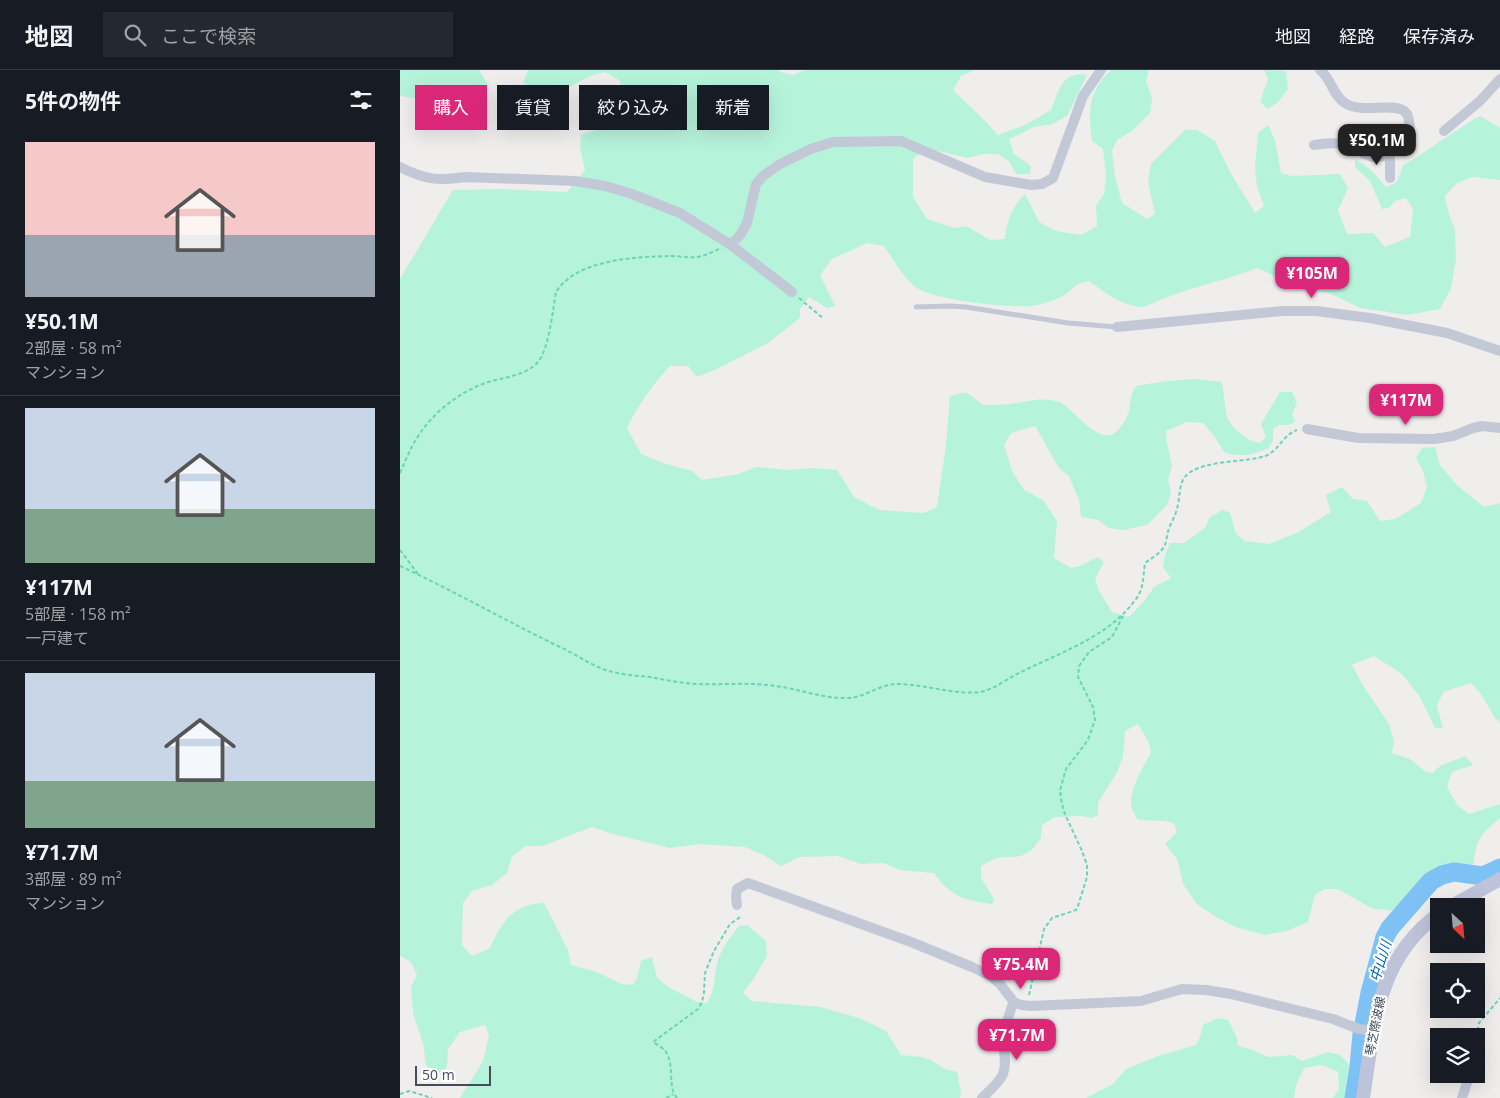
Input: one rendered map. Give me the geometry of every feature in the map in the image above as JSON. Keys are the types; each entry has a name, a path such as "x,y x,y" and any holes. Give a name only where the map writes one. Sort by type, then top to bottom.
{"main road":[{"path":"1468,898 1499,882"},
{"name":"琴芝際波線","path":"1363,1098 1366,1030 1396,960 1406,945 1430,922"}],"street":[{"path":"731,246 747,223 756,184 763,176 780,164 811,149 833,142 901,141 985,177 1024,184 1042,184 1052,178 1083,96 1101,70"},
{"path":"1314,145 1328,143 1344,144 1352,146 1366,156 1390,155 1396,151 1410,134 1411,130 1408,115 1404,110 1396,108 1353,107 1346,104 1341,100 1325,74 1320,70"},
{"path":"1444,131 1480,101 1500,79"},
{"path":"1390,155 1390,178"},
{"path":"400,167 424,178 440,180 465,177 565,180 605,186 635,195 680,213 731,246 792,292"},
{"path":"1117,326 1265,312 1316,311 1370,318 1439,331 1500,351"},
{"path":"1307,429 1358,438 1434,439 1452,436 1482,426 1500,428"},
{"path":"738,905 737,889 748,883 911,942 972,967 1000,984 1014,1002 1021,1005 1141,1001 1182,989 1206,990 1231,994 1333,1019 1366,1030"},
{"path":"982,1098 1003,1076 1005,1050 1002,1042 1014,1002"},
{"path":"1462,1098 1467,1083"}],"lane":[{"path":"916,306 966,307 1068,323 1117,326"}],"path":[{"path":"400,473 415,441 434,415 467,391 487,382 528,370 538,362 544,353 556,292 561,283 587,268 620,260 669,256 697,257 731,246"},
{"path":"792,292 824,319"},
{"path":"1027,1006 1044,929 1052,918 1076,910 1086,877 1087,865 1060,800 1060,790 1066,769 1088,740 1096,720 1093,707 1078,677 1079,666 1089,652 1112,637 1124,614 1137,598 1144,581 1145,563 1159,553 1165,545 1168,529 1178,505 1179,490 1188,474 1216,464 1265,456 1275,450 1292,432 1307,429"},
{"path":"400,550 418,574"},
{"path":"400,566 573,653 597,667 613,672 695,684 774,686 830,698 852,698 893,684 920,685 964,692 988,690 1080,644 1102,631 1124,614"},
{"path":"678,1098 673,1094 670,1061 664,1050 653,1042 698,1009 704,992 705,973 714,951 730,924 739,918 738,905"},
{"path":"1478,1028 1479,1022 1500,998"},
{"path":"400,1094 409,1091 432,1098"},
{"path":"666,1098 673,1094"}],"green space":[{"path":"400,70 479,70 489,86 487,90 487,85 415,85 415,98 400,96"},
{"path":"528,70 779,70 780,72 793,75 805,70 975,70 961,76 953,90 998,135 1027,124 1051,110 1059,90 1066,79 1079,74 1087,75 1067,116 1052,124 1034,127 1009,139 1014,154 1031,166 1030,174 1016,174 1009,161 998,154 983,154 968,158 930,149 913,158 913,197 927,219 954,228 966,226 990,240 1005,239 1010,215 1016,204 1025,194 1039,222 1056,231 1081,235 1097,226 1096,206 1104,194 1106,176 1103,149 1092,141 1090,111 1091,102 1098,86 1111,70 1149,70 1146,81 1152,98 1150,113 1132,131 1117,140 1112,151 1115,177 1122,203 1147,219 1155,214 1148,182 1151,164 1185,130 1197,130 1215,141 1230,172 1255,213 1264,206 1257,186 1255,167 1258,133 1268,125 1275,140 1281,173 1292,176 1340,174 1348,188 1338,210 1347,234 1373,233 1385,247 1410,237 1413,210 1406,198 1395,201 1389,208 1382,209 1370,181 1355,167 1355,159 1370,169 1386,187 1397,182 1403,165 1480,116 1500,128 1500,180 1473,177 1457,183 1445,196 1455,230 1456,259 1451,288 1440,309 1407,315 1360,308 1329,293 1300,287 1257,268 1143,307 1133,306 1120,301 1089,281 1077,285 1060,297 1038,305 1012,306 974,303 937,296 914,286 884,246 867,243 832,259 820,275 835,306 827,308 809,297 800,309 800,318 768,343 697,377 688,366 670,366 646,395 627,428 641,454 666,464 692,471 702,480 739,474 756,467 788,470 812,468 837,470 854,497 879,510 923,513 937,507 946,445 950,396 966,392 983,405 1041,399 1053,400 1065,406 1095,431 1103,435 1110,435 1117,431 1126,419 1136,386 1195,379 1222,382 1228,419 1241,434 1250,440 1260,443 1266,437 1261,424 1280,392 1292,392 1297,403 1292,414 1295,422 1289,425 1279,425 1273,429 1273,440 1269,448 1257,452 1242,455 1224,452 1203,423 1187,422 1166,431 1172,466 1168,479 1171,492 1167,505 1147,525 1123,530 1109,528 1098,520 1081,517 1079,500 1069,476 1059,468 1035,426 1011,433 1004,445 1012,471 1024,490 1043,500 1057,521 1054,558 1071,568 1080,566 1098,557 1104,562 1095,579 1099,591 1112,612 1129,617 1154,587 1171,578 1163,567 1170,543 1184,543 1205,528 1210,517 1223,510 1230,513 1236,534 1245,541 1269,544 1299,532 1331,512 1326,495 1342,487 1353,499 1367,501 1380,521 1395,519 1421,503 1427,487 1423,471 1416,458 1422,448 1435,447 1440,465 1457,485 1484,507 1500,503 1500,722 1495,718 1481,694 1471,683 1443,692 1437,706 1443,728 1435,728 1420,697 1402,674 1374,656 1352,665 1362,684 1389,724 1394,741 1392,753 1410,759 1426,772 1433,773 1440,766 1465,756 1473,765 1452,772 1447,787 1458,806 1469,814 1500,804 1500,818 1478,842 1474,863 1467,868 1446,868 1425,879 1402,903 1392,910 1373,909 1338,889 1324,889 1315,895 1308,922 1287,931 1265,935 1235,927 1197,904 1183,884 1177,859 1165,844 1177,832 1174,823 1137,819 1132,810 1131,803 1134,788 1140,772 1151,753 1149,743 1138,724 1125,731 1123,757 1117,772 1098,803 1098,815 1092,818 1081,816 1055,817 1042,825 1041,838 1032,850 1021,856 996,858 981,866 981,878 994,899 992,904 959,896 946,887 934,873 900,870 883,863 861,864 838,856 799,857 781,866 745,847 700,844 670,848 592,827 542,846 526,846 512,856 507,873 492,885 472,891 463,903 462,945 472,956 490,948 504,922 516,911 533,904 544,903 568,950 571,965 597,972 621,984 633,985 637,978 641,961 652,957 657,978 668,987 697,1002 707,1003 713,989 717,962 722,951 739,926 747,925 766,941 767,956 743,993 752,1001 820,1007 859,1018 886,1031 901,1055 931,1060 945,1069 957,1072 961,1093 960,1098 460,1098 483,1061 489,1036 485,1025 460,1032 448,1049 447,1067 435,1076 426,1065 423,1043 413,1013 411,987 417,975 411,962 400,956 400,279 453,190 499,189 567,192 585,170 580,148 581,135 600,130 687,130 687,85 621,85 619,80 605,72 590,76 569,87 569,85 527,85 523,83"},
{"path":"1264,70 1286,71 1288,89 1278,102 1268,109 1260,102 1268,79"},
{"path":"1218,1018 1228,1020 1237,1038 1238,1046 1269,1057 1292,1055 1302,1061 1328,1052 1340,1055 1349,1064 1353,1082 1351,1098 1333,1098 1339,1089 1338,1072 1322,1065 1304,1068 1296,1085 1294,1098 1086,1098 1113,1084 1126,1069 1158,1056 1196,1045 1203,1025"}],"waterway":[{"name":"中山川","path":"1354,1098 1362,1034 1370,993 1385,937 1390,928 1431,881 1442,875 1454,872 1483,876 1500,868"}]}
